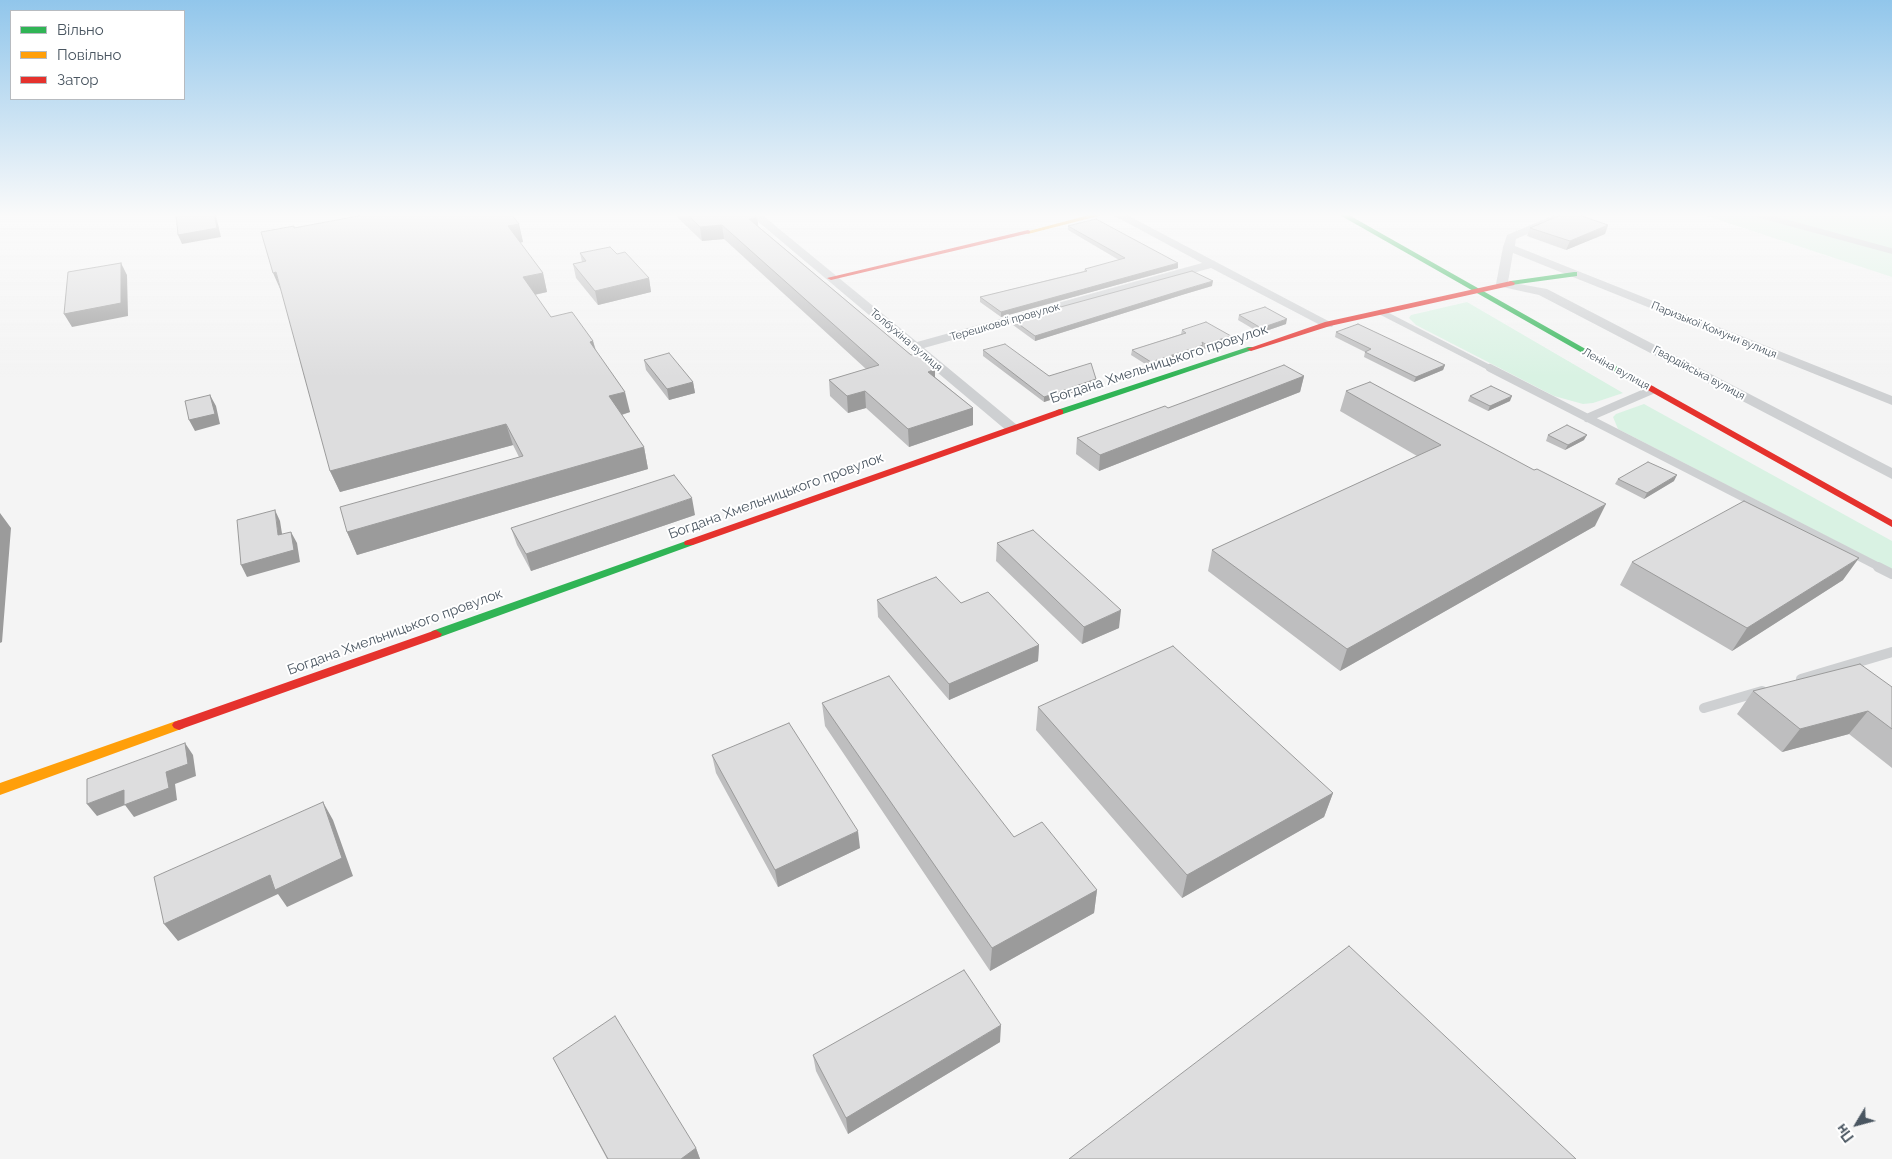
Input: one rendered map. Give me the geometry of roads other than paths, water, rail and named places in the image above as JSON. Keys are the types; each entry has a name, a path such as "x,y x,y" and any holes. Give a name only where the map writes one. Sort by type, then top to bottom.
{"street":[{"name":"Толбухіна вулиця","path":"819,268 1012,428"},
{"path":"831,278 873,268"},
{"name":"Терешкової провулок","path":"914,347 1197,268"},
{"path":"1220,268 1328,324"},
{"name":"Леніна вулиця","path":"1437,268 1892,524"},
{"path":"1502,284 1505,268"},
{"name":"Паризької Комуни вулиця","path":"1560,268 1892,400"},
{"name":"Богдана Хмельницького провулок","path":"0,789 1012,428 1328,324 1502,284 1574,274"},
{"name":"Гвардійська вулиця","path":"1502,284 1543,292 1892,474"}],"lane":[{"path":"1381,312 1892,574"},
{"path":"1587,418 1652,390"},
{"path":"1788,683 1892,652"},
{"path":"1704,708 1770,688"}]}
